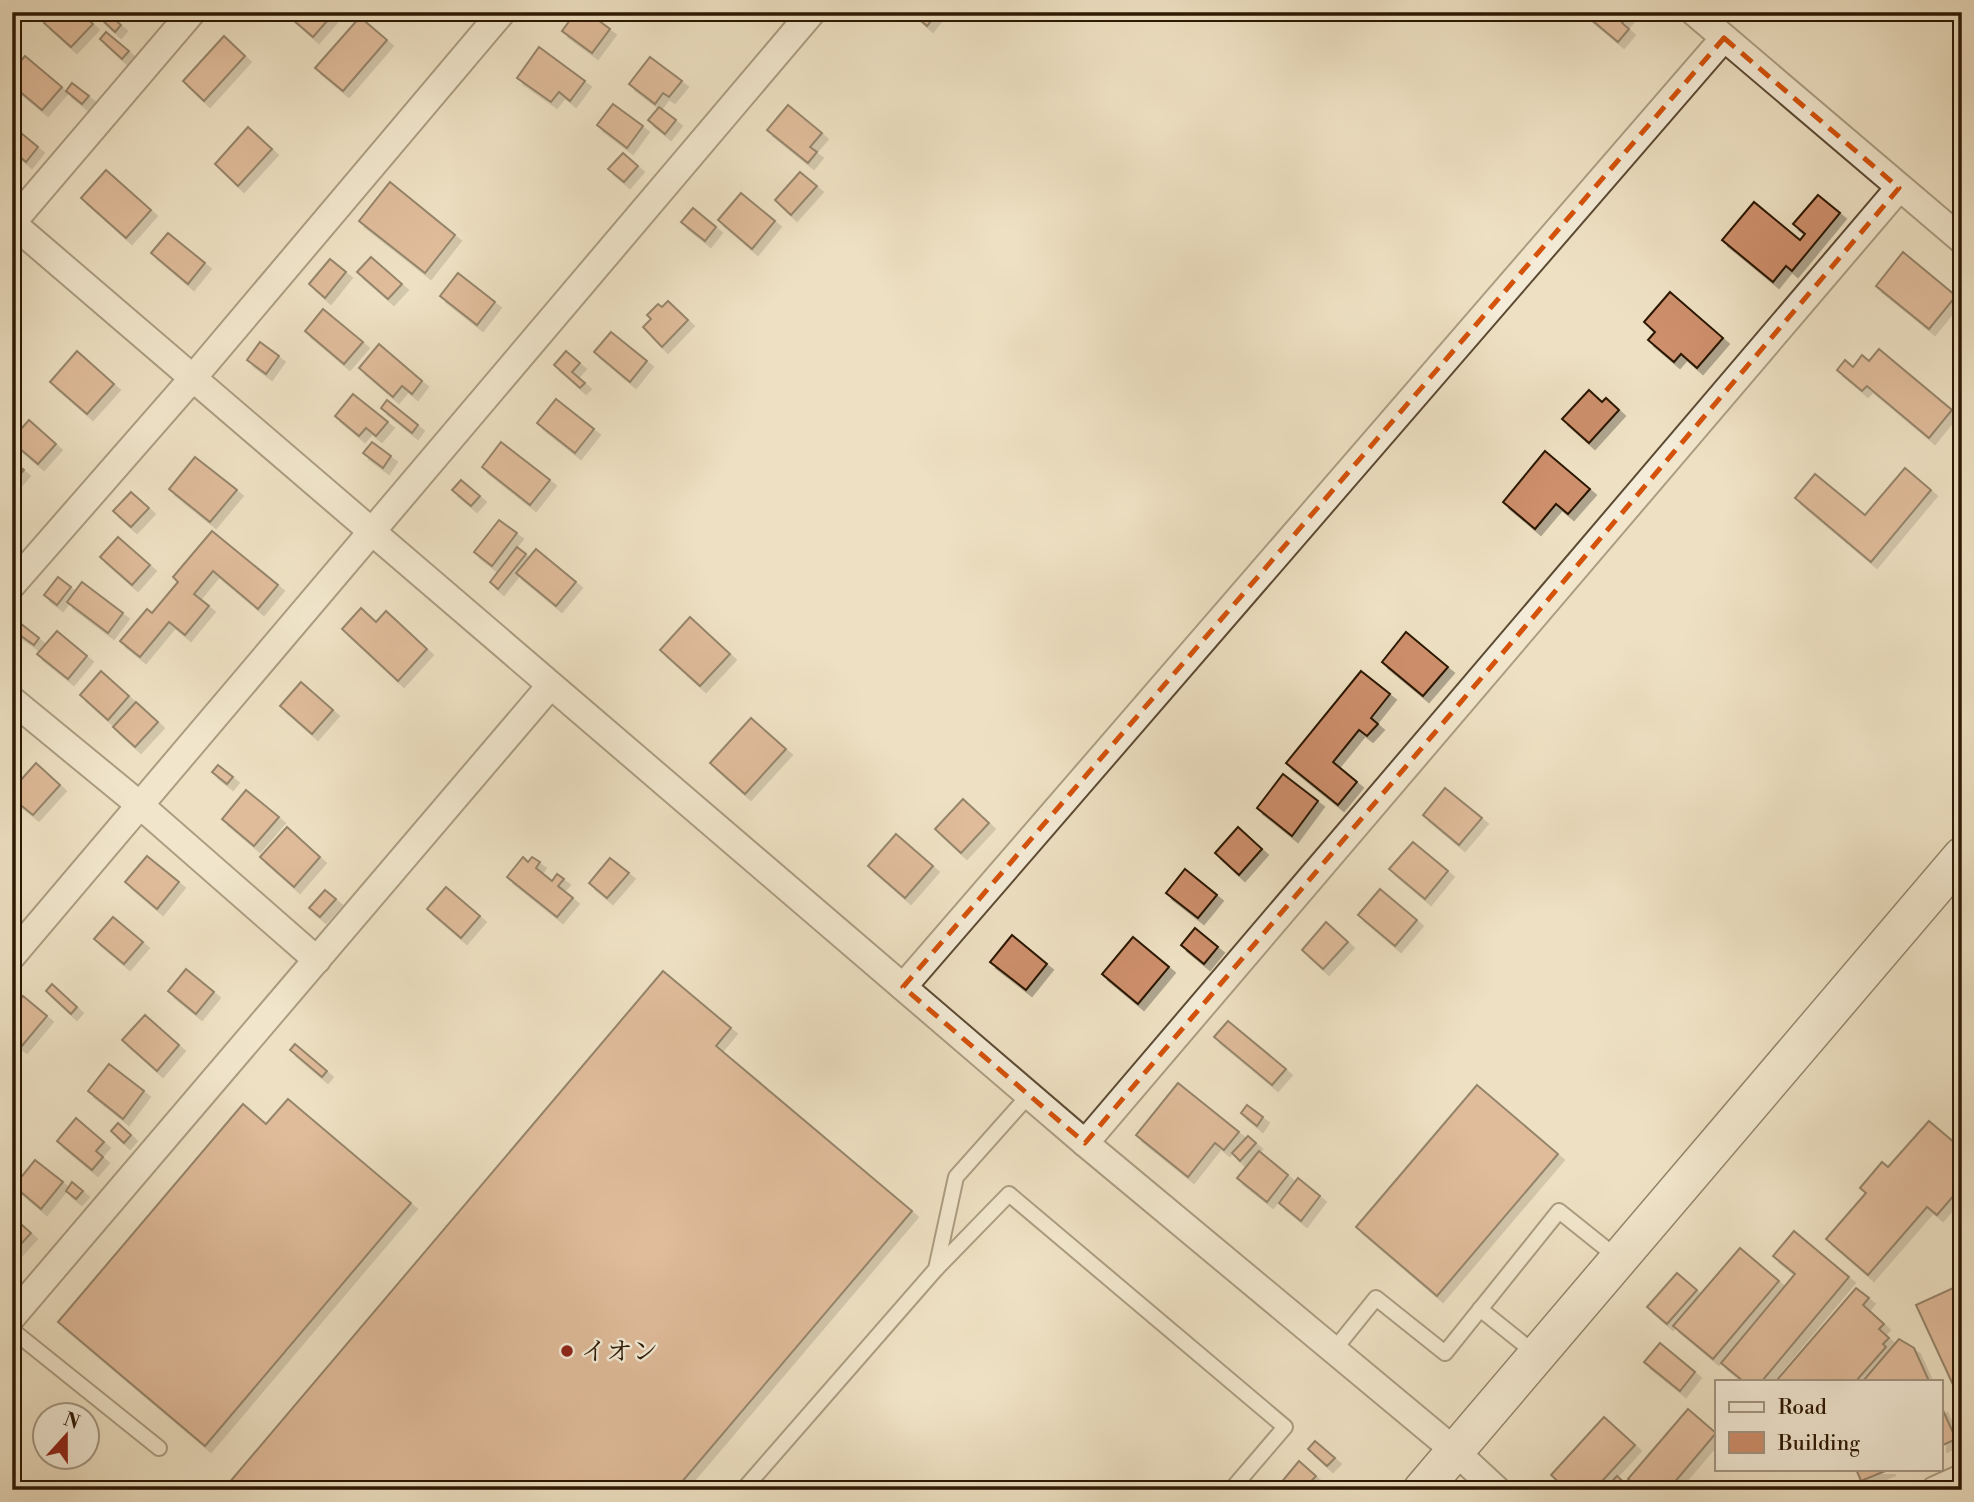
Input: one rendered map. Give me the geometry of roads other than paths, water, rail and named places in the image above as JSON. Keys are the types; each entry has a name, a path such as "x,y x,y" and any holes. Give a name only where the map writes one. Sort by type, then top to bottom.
{"street":[{"path":"192,12 12,223 1085,1143 1455,1451 1497,1490"},
{"path":"12,586 192,379 502,12"},
{"path":"12,956 812,12"},
{"path":"1693,12 1962,240"},
{"path":"903,987 1724,38"},
{"path":"1085,1143 1899,188"},
{"path":"12,1317 550,685"},
{"path":"12,700 141,806 317,960"},
{"path":"1422,1490 1962,856"},
{"path":"1935,1490 1962,1478"}],"lane":[{"path":"936,1269 956,1177 1029,1095"},
{"path":"743,1490 936,1269 1009,1194 1285,1427 1231,1490"},
{"path":"1334,1350 1376,1298 1445,1353 1559,1211 1619,1259"},
{"path":"1480,1309 1537,1355"},
{"path":"12,1329 159,1448"}],"place":[{"name":"イオン","path":"567,1351"}]}
